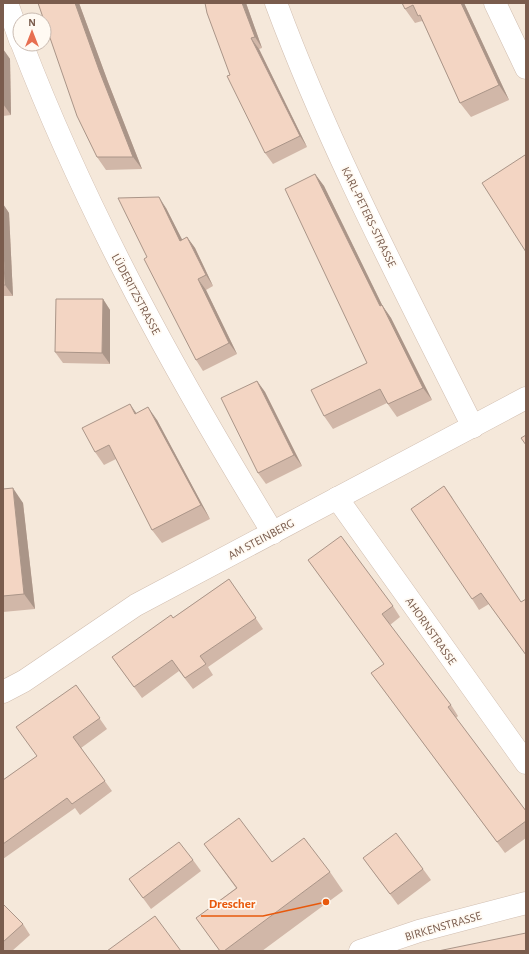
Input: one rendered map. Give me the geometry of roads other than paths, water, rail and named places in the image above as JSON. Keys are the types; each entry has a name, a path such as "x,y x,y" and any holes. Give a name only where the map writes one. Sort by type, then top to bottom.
{"street":[{"path":"7,3 12,17"},
{"name":"KARL-PETERS-STRASSE","path":"276,3 293,49 363,209 473,427"},
{"path":"495,3 526,68"},
{"name":"LÜDERITZSTRASSE","path":"25,52 40,92 118,262 209,428 273,533"},
{"name":"AM STEINBERG","path":"3,692 24,681 136,606 526,398"},
{"name":"AHORNSTRASSE","path":"337,498 526,763"},
{"name":"BIRKENSTRASSE","path":"360,951 418,931 526,903"}],"place":[{"name":"Drescher","path":"326,902"}]}
